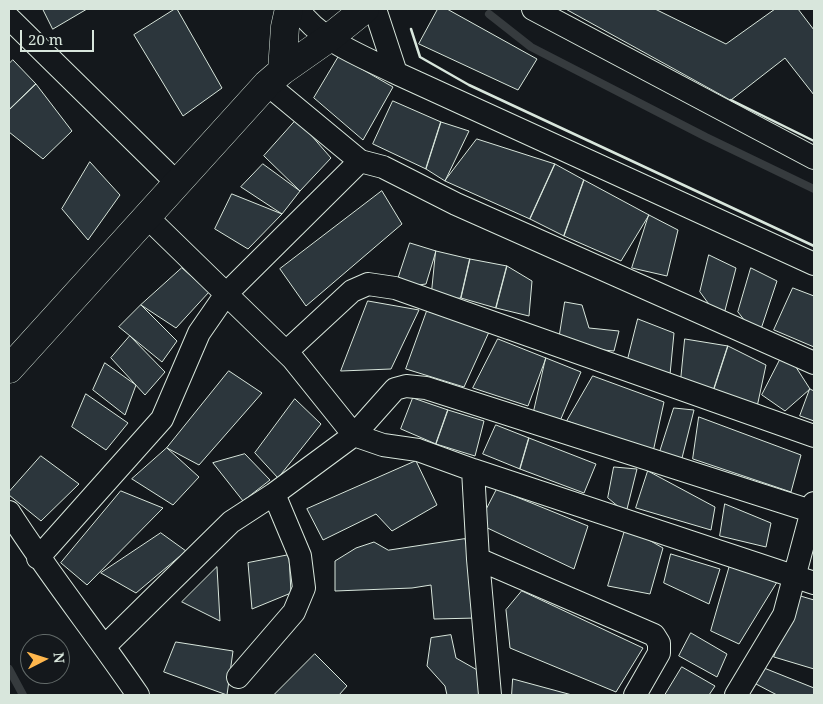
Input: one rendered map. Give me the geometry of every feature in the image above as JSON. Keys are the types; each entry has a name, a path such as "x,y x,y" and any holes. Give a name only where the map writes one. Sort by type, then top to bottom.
{"street":[{"path":"275,78 289,9"},
{"path":"298,9 316,29 329,38 396,73 814,264"},
{"path":"9,369 275,78 364,9"},
{"path":"375,9 396,73"},
{"path":"533,9 814,158"},
{"path":"9,18 177,183"},
{"path":"275,78 360,161 382,167 456,204 814,363"},
{"path":"38,558 162,419 199,332 226,294 360,161"},
{"path":"146,217 286,352 354,435 383,445 418,450 473,470 805,579"},
{"path":"286,352 352,291 368,284 395,288 814,436"},
{"path":"105,646 231,522 274,494 354,435 395,389 406,386 426,388 814,509 805,579 736,695"},
{"path":"473,470 478,559 490,695"},
{"path":"238,677 294,612 304,588 300,556 274,494"},
{"path":"9,512 38,558 105,646 138,695"},
{"path":"478,559 654,635 659,643 659,653 635,695"}],"building":[{"path":"43,9 87,9 53,29"},
{"path":"177,9 222,88 183,116 134,35"},
{"path":"438,9 447,9 537,59 518,90 419,44"},
{"path":"566,9 655,9 726,44 775,9 798,9 814,30 814,95 785,58 731,100"},
{"path":"339,56 393,87 363,140 314,98"},
{"path":"13,60 36,84 9,110 9,64"},
{"path":"36,84 72,131 43,159 9,132 9,110"},
{"path":"393,101 441,122 426,169 373,144"},
{"path":"297,119 331,158 300,191 264,156"},
{"path":"441,122 469,131 445,181 426,169"},
{"path":"477,139 555,164 530,219 445,181"},
{"path":"90,162 120,195 88,240 62,209"},
{"path":"263,164 300,191 282,214 241,187"},
{"path":"555,164 584,180 564,236 530,219"},
{"path":"584,180 649,215 621,261 564,236"},
{"path":"382,191 402,224 306,306 280,269"},
{"path":"232,194 282,214 248,249 215,229"},
{"path":"649,215 678,230 667,276 632,268"},
{"path":"410,243 436,251 426,284 395,288"},
{"path":"436,251 470,259 461,298 431,301"},
{"path":"709,255 736,268 722,322 700,292"},
{"path":"470,259 507,266 496,308 461,298"},
{"path":"507,266 532,281 529,316 496,308"},
{"path":"182,268 209,292 176,328 141,305"},
{"path":"751,268 777,281 758,338 738,312"},
{"path":"793,288 814,296 814,347 774,330"},
{"path":"368,301 419,310 391,369 341,371"},
{"path":"565,302 582,305 589,328 619,331 614,351 558,346"},
{"path":"141,305 177,341 162,362 119,327"},
{"path":"427,311 489,332 464,387 406,369"},
{"path":"638,319 674,333 669,385 628,359"},
{"path":"130,336 165,372 145,395 111,358"},
{"path":"498,339 546,358 528,406 473,388"},
{"path":"685,339 728,346 714,389 681,380"},
{"path":"728,346 766,365 757,407 714,389"},
{"path":"785,350 810,389 785,411 762,395"},
{"path":"546,358 581,372 560,421 534,411"},
{"path":"105,363 136,385 125,415 93,390"},
{"path":"229,371 262,393 199,465 167,448"},
{"path":"593,376 664,402 653,452 567,421"},
{"path":"810,389 814,391 814,421 800,416"},
{"path":"86,394 128,423 106,450 72,427"},
{"path":"413,398 448,410 436,444 401,429"},
{"path":"295,399 321,424 278,478 255,453"},
{"path":"674,408 694,410 682,458 657,461"},
{"path":"448,410 484,421 475,456 436,444"},
{"path":"699,417 801,455 791,492 693,459"},
{"path":"496,425 529,438 520,469 483,454"},
{"path":"529,438 596,464 584,493 520,469"},
{"path":"167,448 199,477 173,505 132,479"},
{"path":"245,454 270,480 243,501 213,463"},
{"path":"41,456 79,484 41,521 9,495 9,492"},
{"path":"416,461 437,505 392,531 376,514 323,540 307,509"},
{"path":"614,467 637,469 626,513 608,498"},
{"path":"648,471 715,507 711,530 636,508"},
{"path":"497,489 588,526 574,569 479,524"},
{"path":"121,491 163,508 87,585 61,563"},
{"path":"725,504 771,523 766,547 720,536"},
{"path":"626,527 663,548 650,594 608,586"},
{"path":"161,533 186,551 136,593 101,573"},
{"path":"465,539 475,576 477,618 434,619 431,585 412,588 335,591 335,561 356,548 374,542 388,550"},
{"path":"671,554 720,569 709,604 664,583"},
{"path":"289,555 291,593 252,609 248,563"},
{"path":"730,565 777,582 739,644 711,631"},
{"path":"217,567 220,621 182,602"},
{"path":"522,591 643,648 616,692 510,648 506,610"},
{"path":"797,595 814,600 814,669 774,657"},
{"path":"691,633 727,654 717,677 679,656"},
{"path":"451,635 456,658 479,671 480,695 447,695 445,686 427,666 431,638"},
{"path":"176,642 233,651 227,695 164,672"},
{"path":"315,654 347,686 339,695 274,695"},
{"path":"682,667 715,686 709,695 665,695"},
{"path":"764,668 814,688 814,695 777,695 756,684"},
{"path":"513,679 572,695 512,695"}],"waterway":[{"path":"489,14 531,47 706,137 814,189"},
{"path":"9,669 23,695"}],"wall":[{"path":"411,29 420,57 469,85 814,246"},
{"path":"731,100 814,141"}]}
